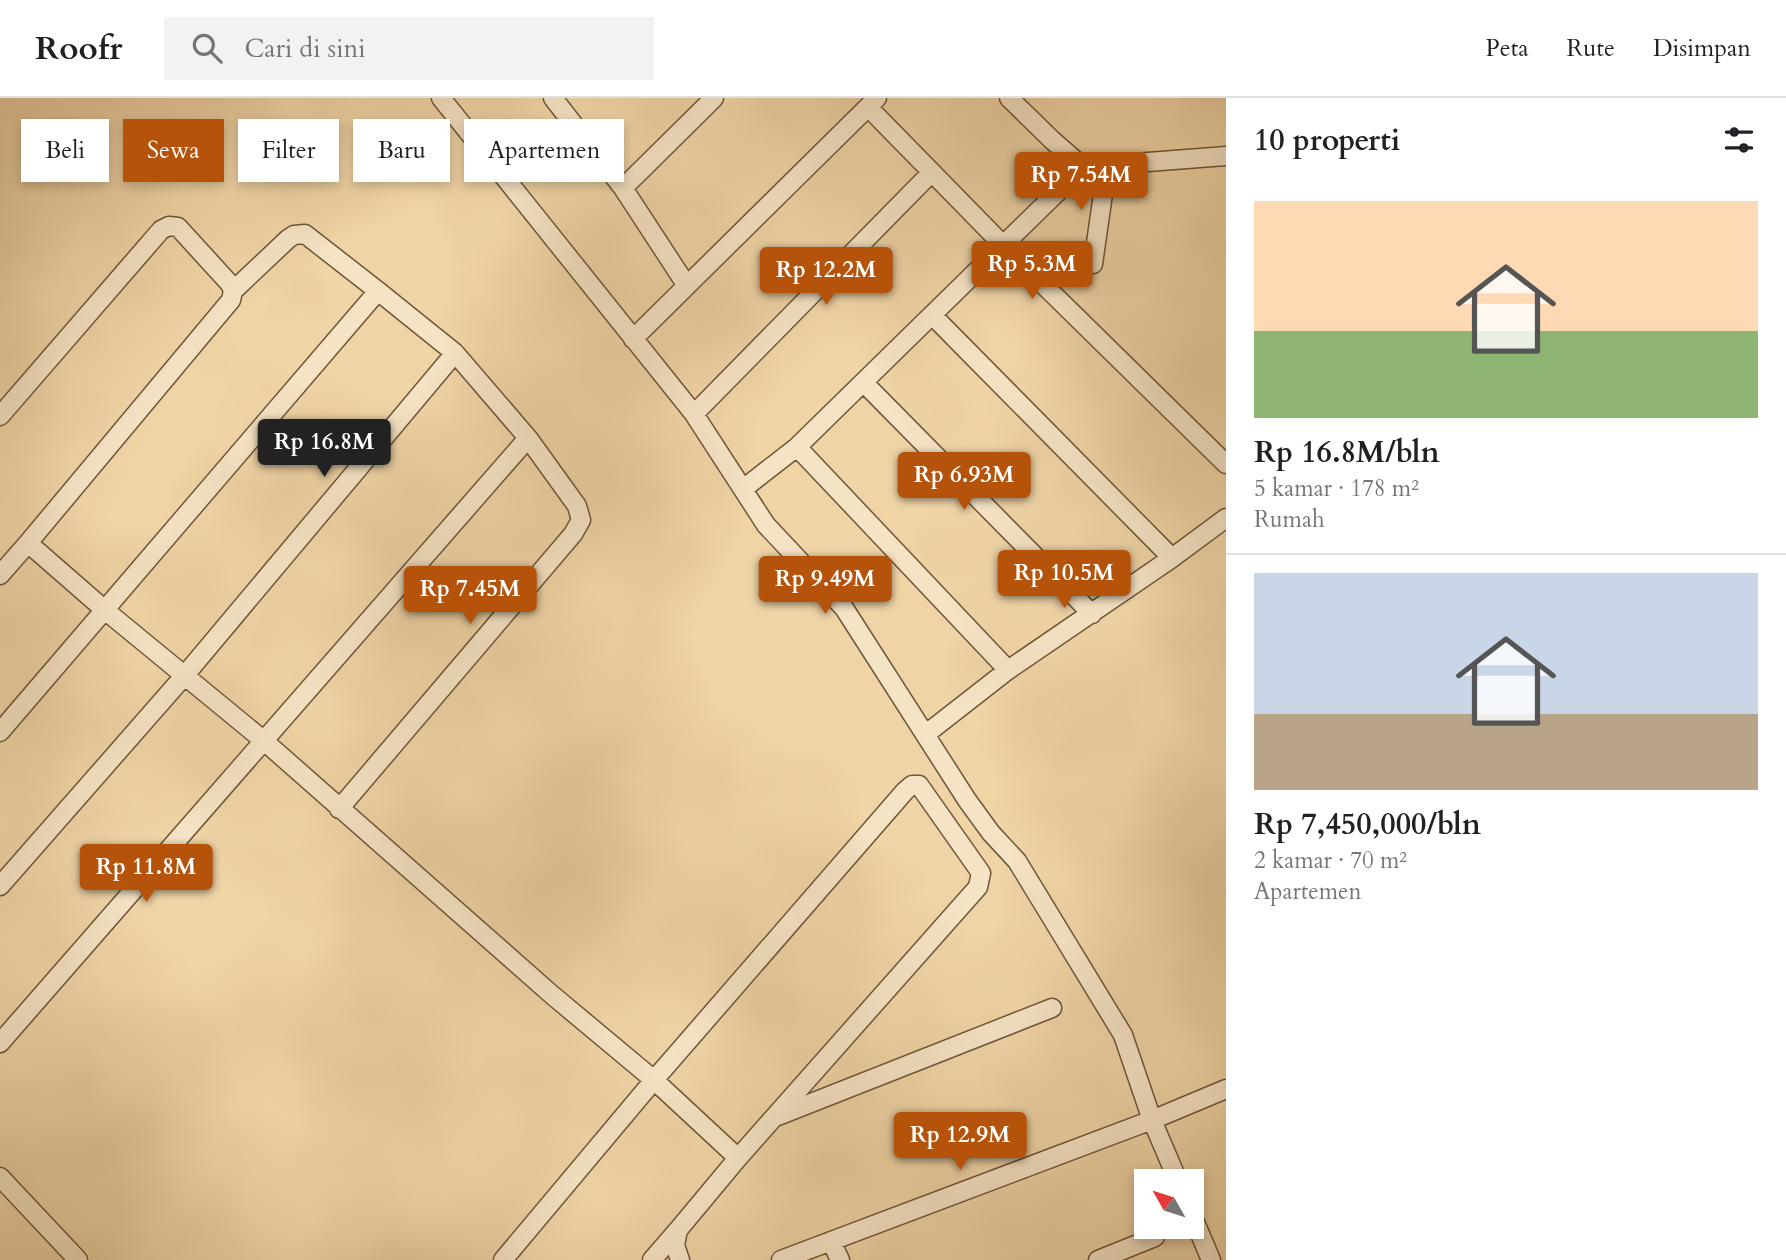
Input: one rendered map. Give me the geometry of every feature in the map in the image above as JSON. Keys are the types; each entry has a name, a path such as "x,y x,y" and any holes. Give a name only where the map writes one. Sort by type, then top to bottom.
{"street":[{"path":"441,98 694,414 766,524 844,608 967,800 991,833 1017,861 1122,1035 1152,1120 1173,1169"},
{"path":"623,188 714,98"},
{"path":"1009,98 1083,167"},
{"path":"559,101 623,188 687,286"},
{"path":"633,339 873,103 931,173 1226,464"},
{"path":"743,489 797,447 1083,167 1226,156"},
{"path":"1093,264 1107,166"},
{"path":"694,414 931,173"},
{"path":"0,416 161,230 169,226 178,228 230,284 233,291"},
{"path":"0,575 231,300 233,291 294,234 304,234 455,353 528,438 577,506 581,520 573,534 339,809"},
{"path":"0,732 378,291"},
{"path":"933,316 1172,558"},
{"path":"0,886 185,675 455,353"},
{"path":"864,383 1092,614"},
{"path":"0,1043 528,438"},
{"path":"797,447 1007,670"},
{"path":"926,733 1007,670 1092,614 1226,518"},
{"path":"28,542 106,611 263,740 551,995 654,1080 738,1158"},
{"path":"503,1260 654,1080 905,791 912,785 919,785 981,873 978,887 738,1158 652,1260"},
{"path":"773,1118 1052,1008"},
{"path":"782,1260 1152,1120 1226,1089"},
{"path":"0,1177 78,1260"},
{"path":"678,1230 676,1245 680,1260"},
{"path":"1098,1260 1150,1239"},
{"path":"1202,1239 1211,1260"},
{"path":"831,1241 840,1260"}]}
